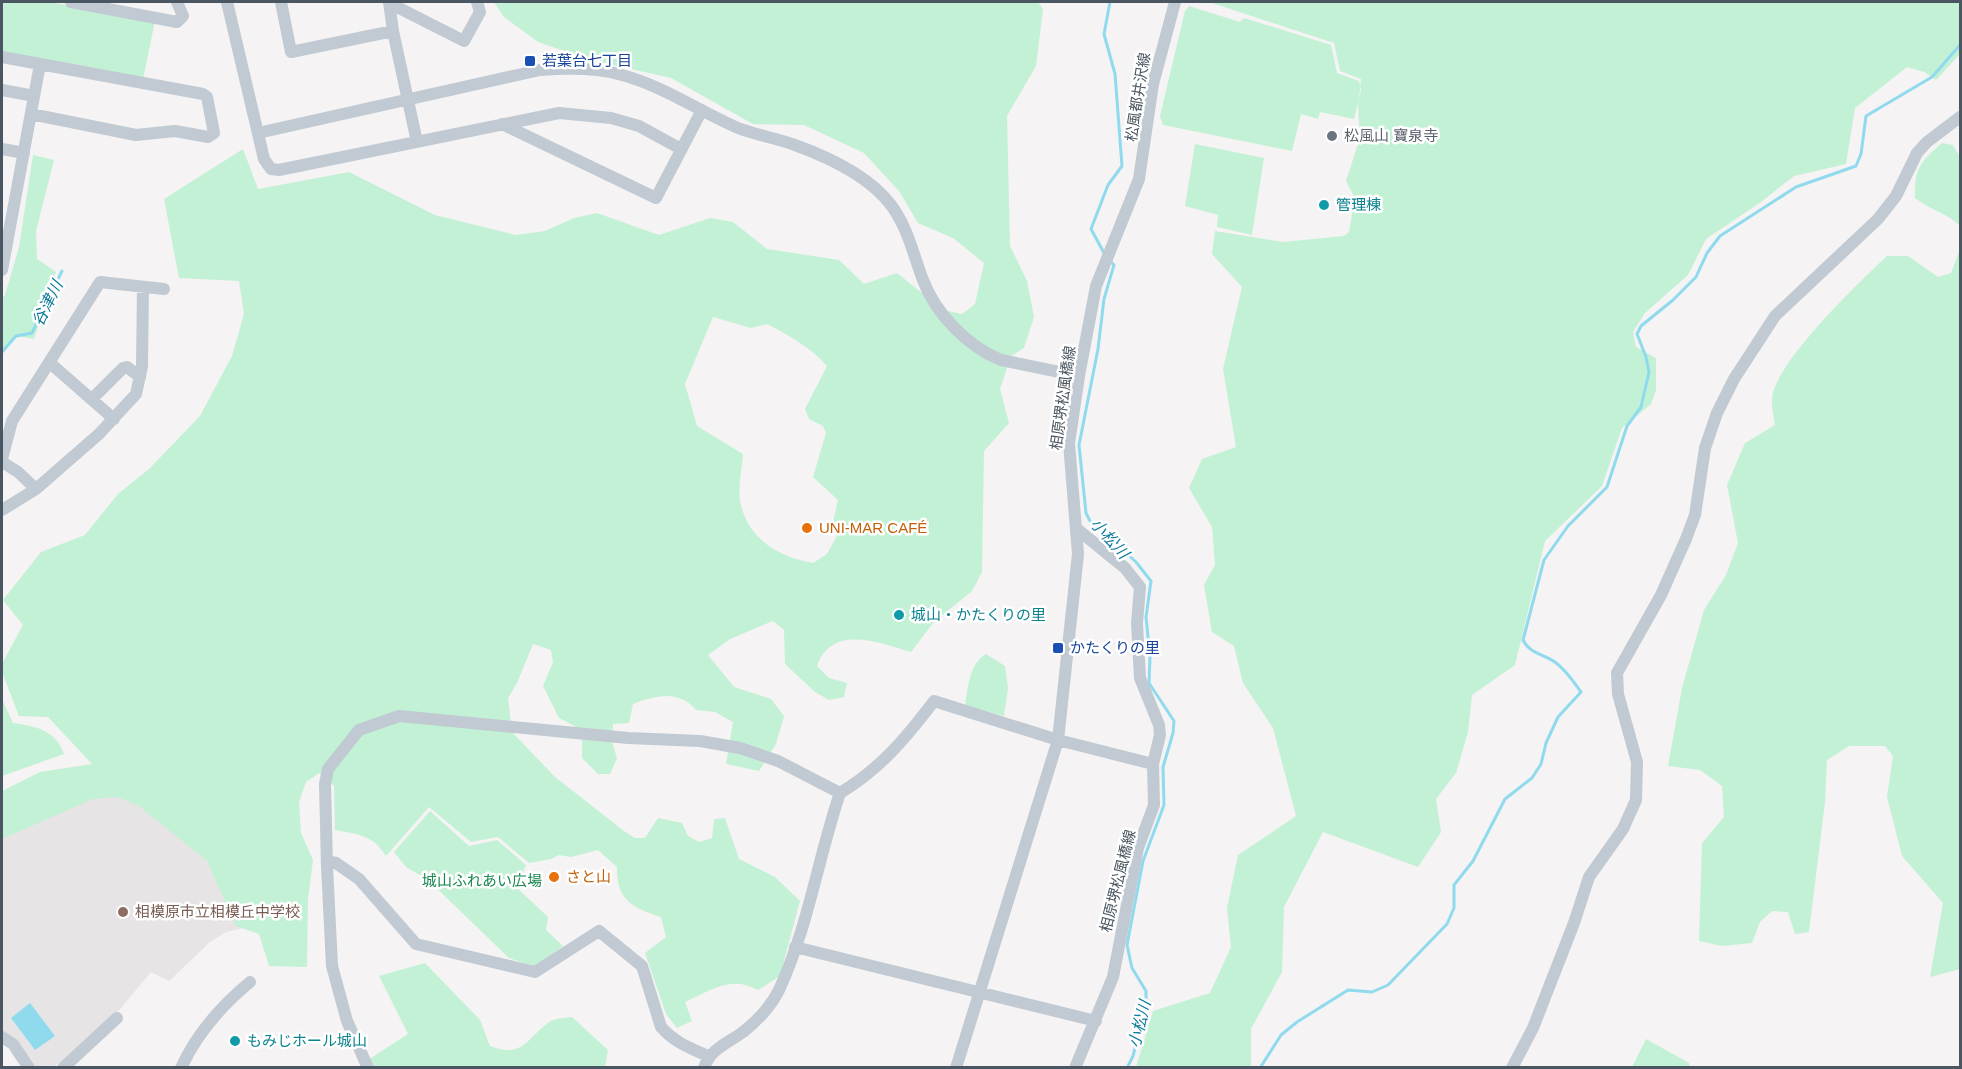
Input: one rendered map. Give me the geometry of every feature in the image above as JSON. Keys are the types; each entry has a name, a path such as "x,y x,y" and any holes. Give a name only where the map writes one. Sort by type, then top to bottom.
{"street":[{"path":"71,2 177,22 183,16 177,2"},
{"path":"227,2 266,165 274,170 559,113 611,118 639,126 681,149"},
{"path":"280,2 291,52 393,31"},
{"path":"389,2 417,142"},
{"path":"389,2 464,41 480,12 477,2"},
{"name":"松風都井沢線","path":"1111,247 1134,197 1143,163 1153,84 1174,2"},
{"path":"2,57 203,93 207,97 214,133 208,137 175,131 136,135 31,114"},
{"path":"2,267 7,208 24,153 40,64"},
{"path":"258,133 540,70 559,68 620,74 647,83 740,128 795,145 858,176 890,204 910,240 923,281 933,301 968,340 989,355 1001,360 1079,376"},
{"path":"2,90 34,96"},
{"path":"502,124 656,198 702,110"},
{"path":"1512,1068 1528,1040 1572,930 1589,877 1623,829 1635,800 1636,762 1618,694 1617,673 1661,595 1686,539 1695,515 1705,448 1717,413 1734,379 1775,316 1878,219 1896,196 1917,153 1936,134 1960,117"},
{"path":"2,149 24,153"},
{"name":"相原堺松風橋線","path":"1075,1068 1113,977 1138,848 1154,805 1153,764 1160,735 1159,725 1140,678 1137,623 1140,587 1125,568 1077,529 1069,443 1092,301 1111,247"},
{"path":"36,489 2,460 12,421 100,282 164,289"},
{"path":"2,510 36,489 114,419 136,394 140,377 143,287"},
{"path":"50,363 114,419"},
{"path":"92,399 123,368 127,367 140,377"},
{"path":"956,1068 1058,741 1078,554 1077,529"},
{"path":"327,866 331,862 336,863 359,879 416,944 535,972 599,931 642,966 661,1027 706,1062 764,1013 778,992 795,947 840,793 866,777 892,754 934,701 1058,741 1153,764"},
{"path":"368,1068 347,1021 332,966 327,866 325,784 328,769 359,730 399,716 628,738 699,741 740,748 778,761 840,793"},
{"path":"795,947 1096,1021"},
{"path":"181,1068 199,1035 219,1009 250,982"},
{"path":"63,1068 117,1018"},
{"path":"2,1037 13,1044 29,1068"}],"shaded area":[{"name":"相模原市立相模丘中学校","path":"117,782 220,848 247,927 226,932 210,942 169,981 151,972 106,1026 69,1058 52,1067 34,1067 17,1041 2,1031 2,830"}],"green space":[{"path":"2,2 49,2 155,21 143,79 2,51"},
{"path":"494,2 1038,2 1043,9 1036,66 1007,116 1010,246 1027,281 1034,317 1024,348 1011,356 1000,389 1009,423 984,451 982,572 972,591 933,623 911,652 872,641 845,640 834,644 824,653 817,666 829,678 847,683 844,697 829,700 815,692 785,664 784,630 773,621 730,639 708,655 734,687 771,699 784,716 776,744 759,771 726,764 733,722 715,712 696,710 682,699 666,696 633,704 629,723 613,724 612,742 617,758 610,774 598,774 582,758 582,730 559,718 543,686 553,662 551,650 533,644 517,683 508,698 512,732 555,777 624,831 635,838 645,838 658,818 682,823 688,836 699,842 712,838 714,819 725,818 739,859 775,877 800,901 780,976 758,990 739,984 730,984 685,1002 692,1021 677,1028 666,1014 645,953 666,937 661,917 642,910 628,901 623,895 617,878 617,867 598,850 571,857 559,855 551,859 529,863 498,837 471,842 429,807 386,856 370,839 335,830 334,786 319,773 306,782 299,802 301,833 313,860 308,899 307,967 269,966 259,934 236,926 207,861 139,806 118,797 93,799 2,839 2,791 40,772 92,764 48,717 19,716 2,672 2,664 23,625 3,600 41,552 85,535 118,494 149,469 200,416 232,356 244,314 239,281 179,278 164,199 243,149 258,189 349,172 435,215 516,235 545,231 574,218 597,213 659,235 710,218 733,222 767,249 839,260 864,284 897,273 943,310 962,314 975,304 984,263 953,238 918,223 899,191 864,153 804,125 753,124 671,78 591,60 538,42 504,17","holes":["713,317 751,328 767,324 807,348 827,366 805,409 809,419 823,426 826,433 813,477 838,500 832,527 838,534 827,554 813,563 776,550 766,544 749,525 740,500 743,454 697,426 685,384"]},
{"path":"1209,2 1960,2 1960,54 1936,80 1924,72 1907,67 1855,108 1846,164 1794,176 1761,202 1706,239 1688,275 1645,313 1633,332 1636,347 1656,358 1656,390 1651,404 1622,428 1602,486 1545,541 1515,665 1472,695 1468,732 1456,773 1436,799 1441,832 1418,867 1323,832 1284,907 1282,972 1251,1029 1251,1067 1136,1067 1153,1011 1210,993 1231,947 1227,908 1238,855 1296,816 1273,728 1243,683 1234,646 1212,632 1204,585 1215,565 1212,527 1189,488 1202,459 1236,447 1223,369 1242,287 1212,254 1215,231 1283,242 1344,236 1349,232 1355,198 1346,181 1360,138 1358,107 1361,79 1340,71 1334,43"},
{"path":"1189,6 1240,22 1244,18 1331,45 1337,73 1359,81 1361,90 1354,119 1320,112 1318,119 1301,114 1292,151 1163,125 1160,116 1185,11"},
{"path":"1942,143 1953,145 1960,157 1960,226 1915,198 1917,173 1928,156"},
{"path":"1195,144 1264,158 1252,235 1217,227 1218,215 1185,206"},
{"path":"33,155 54,160 36,231 37,259 56,272 34,339 16,336 2,352 2,299 19,247"},
{"path":"1960,249 1960,969 1930,977 1943,903 1902,856 1887,797 1893,756 1885,746 1849,746 1827,760 1825,802 1809,932 1795,934 1788,912 1772,911 1760,922 1752,943 1722,946 1699,941 1702,843 1724,817 1722,786 1700,770 1668,766 1682,688 1704,610 1726,575 1738,543 1727,485 1745,443 1775,425 1772,398 1777,383 1788,364 1820,323 1858,284 1887,256 1908,256 1938,277 1951,273"},
{"path":"986,654 1005,666 1008,688 1004,716 965,706 968,684 973,670 980,658"},
{"path":"2,699 13,723 37,728 50,734 56,739 64,754 2,776"},
{"name":"城山ふれあい広場","path":"430,811 469,846 497,840 526,865 517,888 548,917 546,930 563,946 535,967 509,958 427,879 406,867 394,852"},
{"path":"425,963 480,1020 490,1046 510,1050 517,1048 524,1045 550,1021 572,1017 608,1050 605,1067 368,1068 368,1060 408,1034 379,976"},
{"path":"1646,1039 1689,1063 1690,1067 1632,1067"}],"water":[{"path":"30,1003 55,1036 35,1050 11,1018"}],"waterway":[{"name":"小松川","path":"1104,253 1091,229 1108,185 1122,166 1115,74 1104,34 1110,2"},
{"path":"1260,1068 1281,1035 1297,1022 1348,990 1372,992 1388,985 1447,924 1454,908 1454,885 1473,861 1505,799 1532,778 1541,764 1546,743 1558,717 1581,692 1559,665 1533,651 1523,640 1544,560 1568,526 1607,487 1627,426 1641,407 1649,372 1637,334 1641,326 1673,300 1696,277 1707,253 1720,236 1796,187 1856,166 1861,154 1866,116 1932,77 1960,45"},
{"name":"小松川","path":"1110,261 1114,265 1104,299 1098,349 1079,445 1086,513 1090,521 1136,562 1151,581 1146,617 1150,657 1149,683 1174,721 1173,733 1163,767 1164,805 1143,861 1127,945 1132,968 1146,991 1146,1006 1133,1056 1127,1068"},
{"name":"谷津川","path":"2,352 16,336 32,333 62,271"}],"place":[{"name":"若葉台七丁目","path":"530,61"},
{"name":"松風山 寶泉寺","path":"1332,136"},
{"name":"管理棟","path":"1324,205"},
{"name":"UNI-MAR CAFÉ","path":"807,528"},
{"name":"城山・かたくりの里","path":"899,615"},
{"name":"かたくりの里","path":"1058,648"},
{"name":"さと山","path":"554,877"},
{"name":"相模原市立相模丘中学校","path":"123,912"},
{"name":"もみじホール城山","path":"235,1041"}]}
